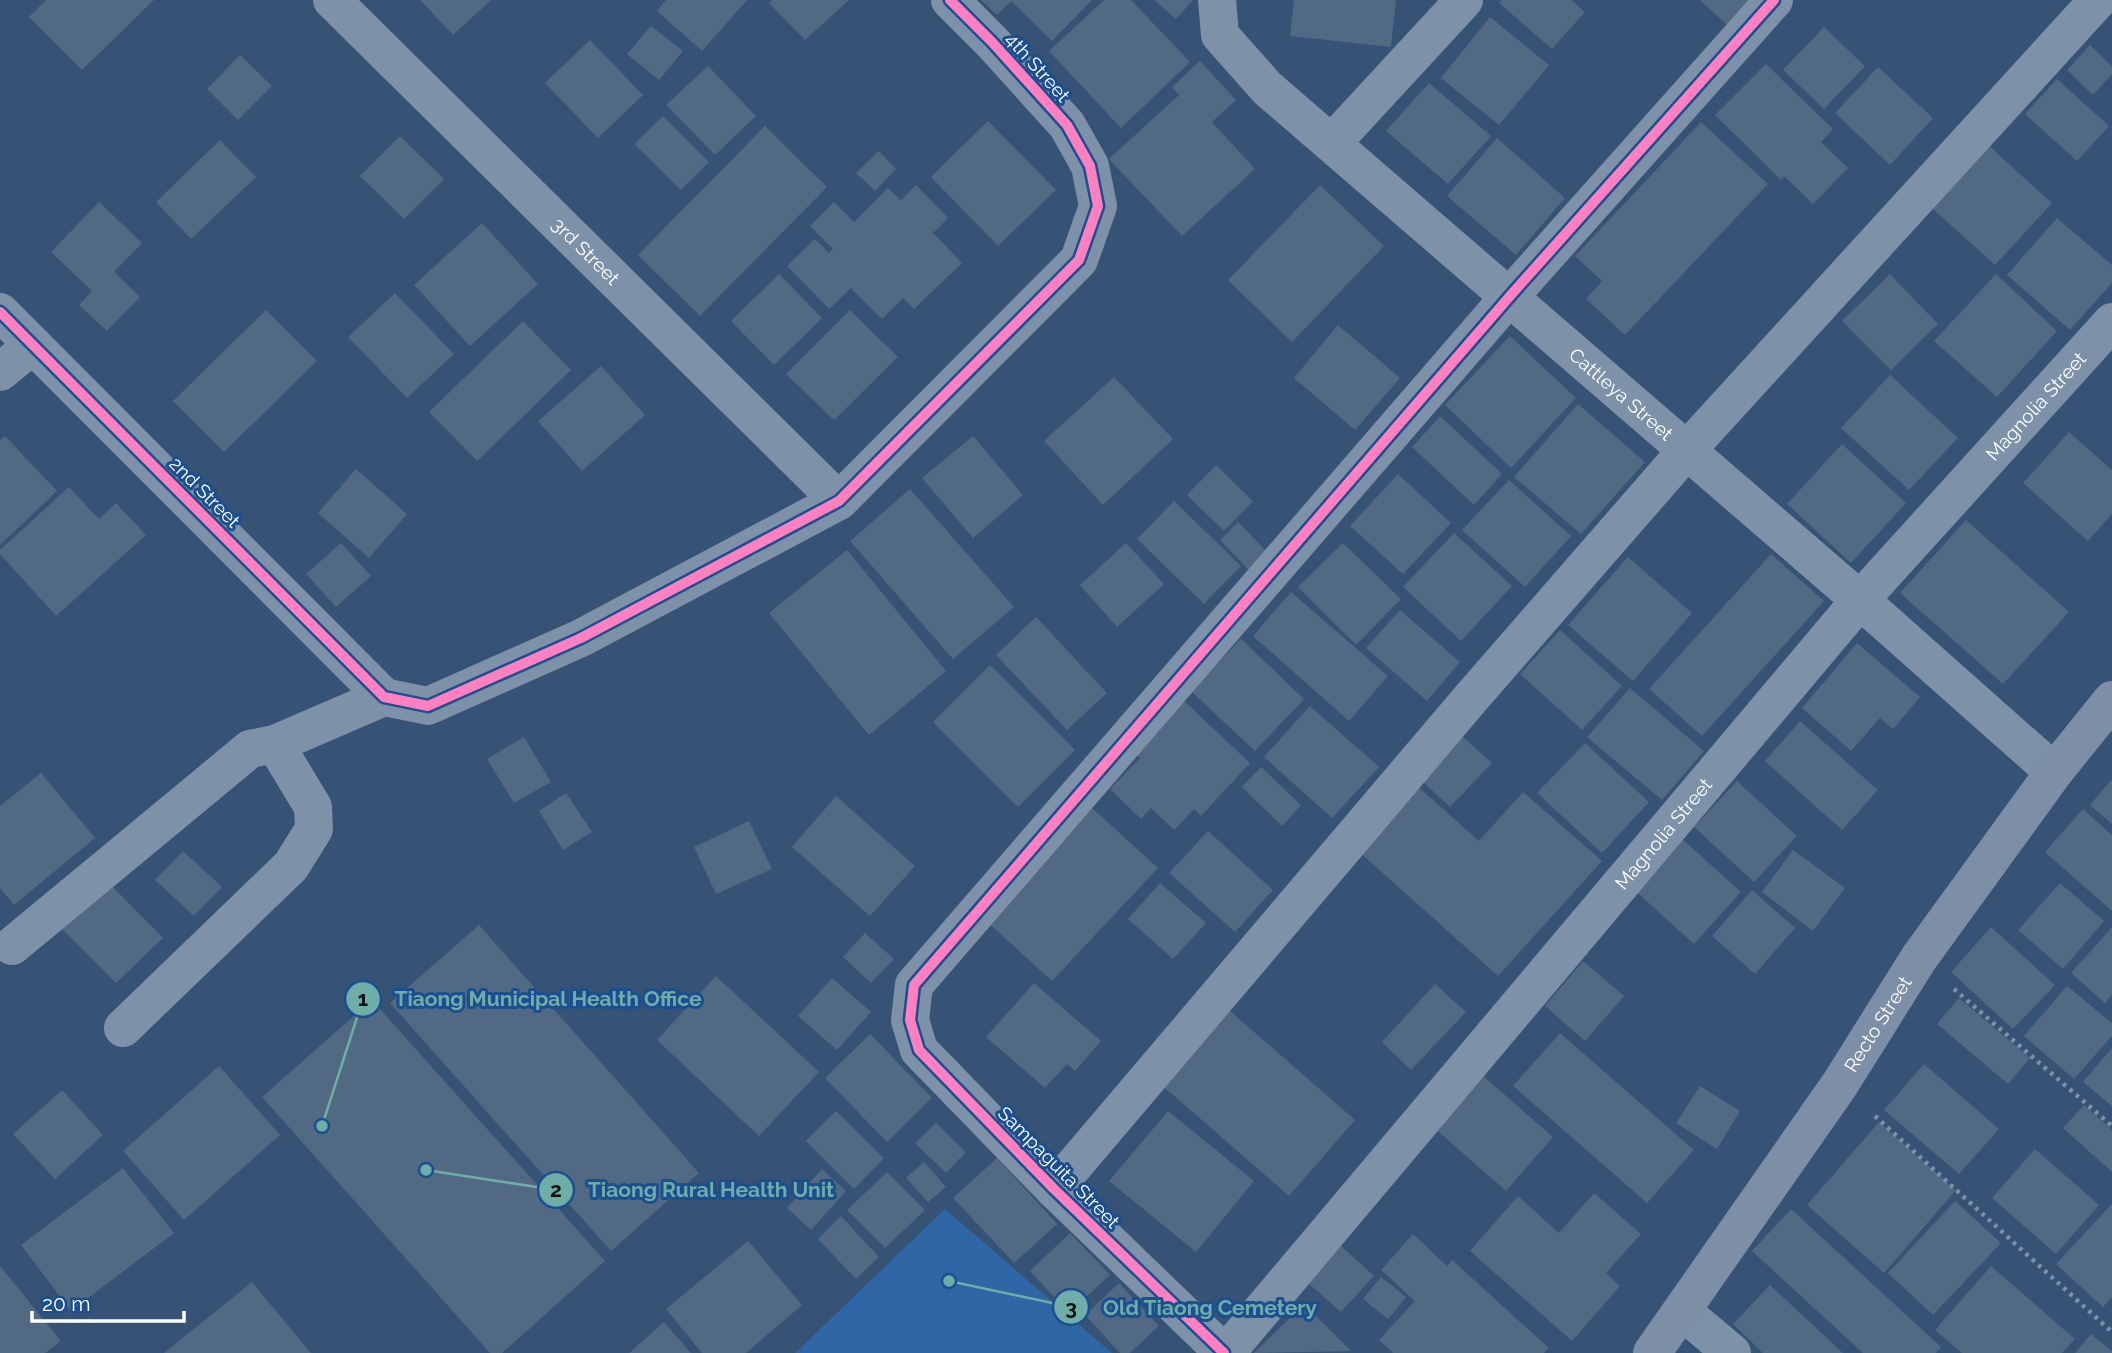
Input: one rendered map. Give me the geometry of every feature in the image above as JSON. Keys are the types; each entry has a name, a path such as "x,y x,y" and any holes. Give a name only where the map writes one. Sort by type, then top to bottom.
{"main road":[{"name":"Recto Street","path":"1652,1353 1840,1084 1919,958 2054,772 2112,700"}],"street":[{"name":"3rd Street","path":"332,0 839,501"},
{"name":"4th Street","path":"384,697 428,706 581,638 839,501 1079,260 1098,206 1090,166 1067,125 950,0"},
{"name":"Cattleya Street","path":"1217,0 1220,35 1268,88 1860,600 2054,772"},
{"path":"1332,143 1464,0"},
{"path":"1510,296 1774,0"},
{"path":"1054,1189 1471,698 1687,450 2098,0"},
{"name":"Sampaguita Street","path":"1225,1353 1054,1189 919,1050 910,1020 914,985 1510,296"},
{"name":"2nd Street","path":"0,312 384,697"},
{"name":"Magnolia Street","path":"1225,1353 1860,600 2112,322"},
{"path":"0,372 33,345"},
{"path":"12,946 250,749 275,744 384,697"},
{"path":"123,1028 291,866 314,829 313,807 275,744"},
{"path":"1682,1311 1731,1353"}],"path":[{"path":"1919,958 2112,1126"},
{"path":"1840,1084 2112,1332"}],"shaded area":[{"path":"945,1209 1112,1353 795,1353"}],"building":[{"path":"46,0 154,0 82,70 29,17"},
{"path":"420,0 491,0 453,35"},
{"path":"666,0 747,0 702,51 657,11"},
{"path":"772,0 849,0 805,40 769,3"},
{"path":"981,0 1092,0 1052,41 1011,1 997,15"},
{"path":"1104,0 1131,0 1190,62 1121,128 1049,51"},
{"path":"1154,0 1193,0 1176,19"},
{"path":"1294,0 1396,0 1391,47 1290,36"},
{"path":"1502,0 1571,0 1585,12 1552,49 1499,3"},
{"path":"1700,0 1750,0 1727,25"},
{"path":"1490,17 1549,65 1499,125 1441,78"},
{"path":"651,26 683,51 659,80 627,54"},
{"path":"1824,27 1865,66 1824,109 1783,70"},
{"path":"590,40 643,95 598,138 545,83"},
{"path":"2090,45 2112,66 2112,74 2093,95 2067,70"},
{"path":"240,55 272,86 238,120 207,89"},
{"path":"1200,61 1236,100 1212,122 1255,169 1182,236 1109,159 1179,95 1172,87"},
{"path":"1766,64 1833,129 1821,142 1848,168 1813,204 1784,176 1781,180 1715,115"},
{"path":"708,66 756,116 715,155 666,105"},
{"path":"1878,67 1933,118 1890,165 1835,113"},
{"path":"2057,79 2109,126 2077,161 2025,114"},
{"path":"1429,83 1491,136 1448,184 1386,131"},
{"path":"663,116 709,162 681,190 634,144"},
{"path":"988,121 1056,190 998,246 931,177"},
{"path":"1701,122 1768,184 1625,335 1586,299 1602,281 1575,256"},
{"path":"765,126 827,187 700,316 638,255"},
{"path":"400,136 444,179 404,219 360,176"},
{"path":"1497,138 1565,198 1516,255 1447,196"},
{"path":"220,140 256,177 191,239 156,202"},
{"path":"1989,146 2052,203 1995,265 1932,208"},
{"path":"879,151 896,169 875,191 856,173"},
{"path":"916,185 948,218 933,233 962,263 914,309 903,298 882,319 851,288 829,309 787,266 815,239 829,253 833,249 810,226 834,202 854,222 888,188 901,200"},
{"path":"1320,185 1384,246 1292,342 1228,280"},
{"path":"99,202 142,243 114,272 140,297 107,331 79,305 92,291 51,252"},
{"path":"2057,218 2112,265 2112,283 2070,330 2007,275"},
{"path":"482,223 538,284 470,346 414,285"},
{"path":"779,274 822,318 774,365 731,321"},
{"path":"1890,274 1938,324 1891,370 1842,321"},
{"path":"1996,274 2057,331 1997,397 1934,341"},
{"path":"395,293 454,354 407,398 348,337"},
{"path":"266,310 317,361 224,452 173,401"},
{"path":"850,310 898,357 834,420 786,374"},
{"path":"523,321 571,370 477,461 429,412"},
{"path":"1338,325 1400,378 1355,430 1294,378"},
{"path":"1510,336 1576,398 1511,468 1445,405"},
{"path":"601,366 645,415 582,471 538,421"},
{"path":"1890,375 1958,438 1909,490 1841,428"},
{"path":"1114,377 1173,439 1103,505 1044,441"},
{"path":"1578,404 1645,462 1581,534 1514,477"},
{"path":"1440,416 1502,474 1474,505 1412,447"},
{"path":"2069,432 2112,470 2112,514 2088,541 2023,483"},
{"path":"5,436 57,491 0,545 0,440"},
{"path":"973,436 1023,495 973,538 922,478"},
{"path":"1842,444 1906,503 1851,563 1787,504"},
{"path":"1216,465 1253,501 1224,531 1187,495"},
{"path":"356,469 407,514 369,558 318,513"},
{"path":"1398,474 1451,523 1403,574 1350,526"},
{"path":"1509,480 1571,536 1525,587 1462,530"},
{"path":"69,487 99,519 116,503 146,535 56,616 0,554 0,550"},
{"path":"910,489 1014,607 953,659 850,541"},
{"path":"1174,501 1241,566 1204,604 1137,539"},
{"path":"1966,520 2069,612 2003,684 1900,593"},
{"path":"1238,522 1267,552 1249,570 1220,540"},
{"path":"1454,533 1512,586 1461,641 1403,587"},
{"path":"341,543 371,576 336,607 306,574"},
{"path":"1126,543 1164,584 1117,627 1080,585"},
{"path":"1343,543 1401,599 1356,645 1298,587"},
{"path":"847,550 946,671 869,735 769,613"},
{"path":"1771,554 1824,601 1702,736 1649,689"},
{"path":"1628,557 1692,613 1633,681 1568,625"},
{"path":"1291,592 1388,676 1349,721 1253,636"},
{"path":"1400,610 1460,662 1427,701 1366,648"},
{"path":"1036,617 1107,693 1067,730 996,655"},
{"path":"1560,630 1622,686 1582,730 1520,674"},
{"path":"1241,639 1304,699 1255,751 1191,691"},
{"path":"1857,643 1920,697 1893,729 1880,718 1851,751 1802,708"},
{"path":"990,665 1075,750 1018,807 933,722"},
{"path":"1630,688 1704,751 1662,800 1587,737"},
{"path":"1182,699 1250,763 1201,816 1194,809 1174,830 1151,808 1141,819 1110,789 1140,758 1133,752"},
{"path":"1310,706 1379,767 1332,818 1264,757"},
{"path":"1800,721 1878,790 1842,830 1765,761"},
{"path":"1462,736 1492,763 1450,807 1421,780"},
{"path":"524,737 551,782 514,803 487,759"},
{"path":"1585,743 1649,802 1602,853 1537,793"},
{"path":"1261,767 1301,805 1282,826 1242,787"},
{"path":"41,773 95,838 14,905 0,888 0,806"},
{"path":"2112,779 2112,824 2090,805"},
{"path":"1737,781 1797,836 1754,882 1694,827"},
{"path":"1415,784 1479,841 1523,792 1602,861 1498,976 1356,849"},
{"path":"566,793 592,832 563,850 539,811"},
{"path":"836,796 915,866 870,916 792,847"},
{"path":"1090,806 1158,868 1052,981 985,920"},
{"path":"2083,809 2112,835 2112,911 2045,852"},
{"path":"749,821 772,869 716,894 694,847"},
{"path":"1208,831 1273,890 1235,932 1169,873"},
{"path":"1680,837 1741,892 1694,944 1632,888"},
{"path":"1793,850 1845,888 1813,931 1762,892"},
{"path":"183,851 222,887 194,916 155,880"},
{"path":"109,883 163,938 116,983 62,929"},
{"path":"1160,883 1206,923 1173,959 1128,919"},
{"path":"2060,883 2104,921 2063,969 2018,930"},
{"path":"1752,890 1795,928 1755,974 1712,936"},
{"path":"479,925 699,1173 611,1251 390,1003"},
{"path":"1991,927 2055,985 2013,1029 1951,972"},
{"path":"2112,927 2112,995 2105,1003 2071,973"},
{"path":"865,933 894,959 871,983 843,957"},
{"path":"1583,961 1624,996 1585,1041 1545,1006"},
{"path":"716,976 819,1072 759,1136 657,1040"},
{"path":"832,978 871,1012 837,1050 798,1016"},
{"path":"1034,983 1101,1041 1075,1071 1067,1064 1045,1088 986,1037"},
{"path":"1435,984 1466,1012 1411,1070 1382,1042"},
{"path":"2067,986 2112,1023 2112,1036 2074,1079 2024,1036"},
{"path":"1959,998 2030,1058 2008,1084 1937,1024"},
{"path":"372,1000 605,1261 502,1353 490,1353 262,1097"},
{"path":"1222,1004 1355,1120 1289,1196 1156,1080"},
{"path":"1560,1033 1694,1150 1647,1203 1513,1086"},
{"path":"870,1034 932,1098 887,1142 825,1078"},
{"path":"2112,1048 2112,1106 2083,1082"},
{"path":"1924,1064 1999,1129 1959,1174 1884,1110"},
{"path":"219,1066 280,1135 184,1220 123,1151"},
{"path":"1481,1074 1553,1137 1506,1191 1433,1127"},
{"path":"1700,1086 1740,1111 1717,1149 1676,1123"},
{"path":"62,1090 103,1135 55,1179 13,1134"},
{"path":"2084,1105 2112,1130 2112,1172 2063,1128"},
{"path":"836,1111 884,1158 854,1189 806,1141"},
{"path":"1168,1111 1254,1181 1196,1252 1109,1181"},
{"path":"1879,1122 1956,1190 1884,1273 1807,1205"},
{"path":"936,1123 966,1152 946,1173 915,1143"},
{"path":"2035,1149 2099,1205 2056,1254 1992,1198"},
{"path":"997,1158 1057,1224 1014,1263 953,1198"},
{"path":"924,1162 946,1187 928,1202 906,1178"},
{"path":"123,1168 174,1233 71,1311 21,1245"},
{"path":"822,1169 846,1191 811,1230 787,1208"},
{"path":"887,1172 925,1210 885,1248 847,1210"},
{"path":"1594,1193 1641,1234 1606,1273 1620,1286 1572,1341 1470,1251 1518,1196 1559,1233"},
{"path":"1955,1201 2001,1243 1933,1315 1888,1273"},
{"path":"2112,1204 2112,1297 2103,1307 2056,1264"},
{"path":"1791,1209 1941,1347 1936,1353 1863,1353 1752,1251"},
{"path":"841,1216 879,1257 856,1279 818,1239"},
{"path":"1070,1233 1110,1275 1069,1313 1030,1271"},
{"path":"1413,1234 1447,1266 1452,1260 1549,1348 1544,1353 1393,1353 1379,1340 1415,1301 1381,1270"},
{"path":"748,1241 802,1305 746,1353 702,1353 666,1309"},
{"path":"1340,1245 1374,1276 1341,1312 1308,1283"},
{"path":"0,1266 61,1341 45,1353 0,1353"},
{"path":"1991,1266 2075,1339 2062,1353 1962,1353 1935,1330"},
{"path":"1381,1277 1406,1297 1388,1319 1363,1299"},
{"path":"252,1282 311,1353 164,1353"},
{"path":"1119,1283 1159,1326 1130,1353 1120,1353 1085,1315"},
{"path":"1770,1285 1843,1353 1763,1353 1733,1324"},
{"path":"1304,1304 1351,1351 1254,1353"},
{"path":"664,1322 691,1353 629,1353"},
{"path":"2091,1334 2112,1351 2112,1353 2075,1353"}],"cycle path":[{"path":"0,312 384,697 428,706 581,638 839,501 1079,260 1098,206 1090,166 1067,125 950,0"},
{"path":"1224,1353 1054,1189 919,1050 910,1020 914,985 1510,296 1774,0"}],"place":[{"name":"Tiaong Municipal Health Office","path":"322,1126"},
{"name":"Tiaong Rural Health Unit","path":"426,1170"},
{"name":"Old Tiaong Cemetery","path":"949,1281"}]}
